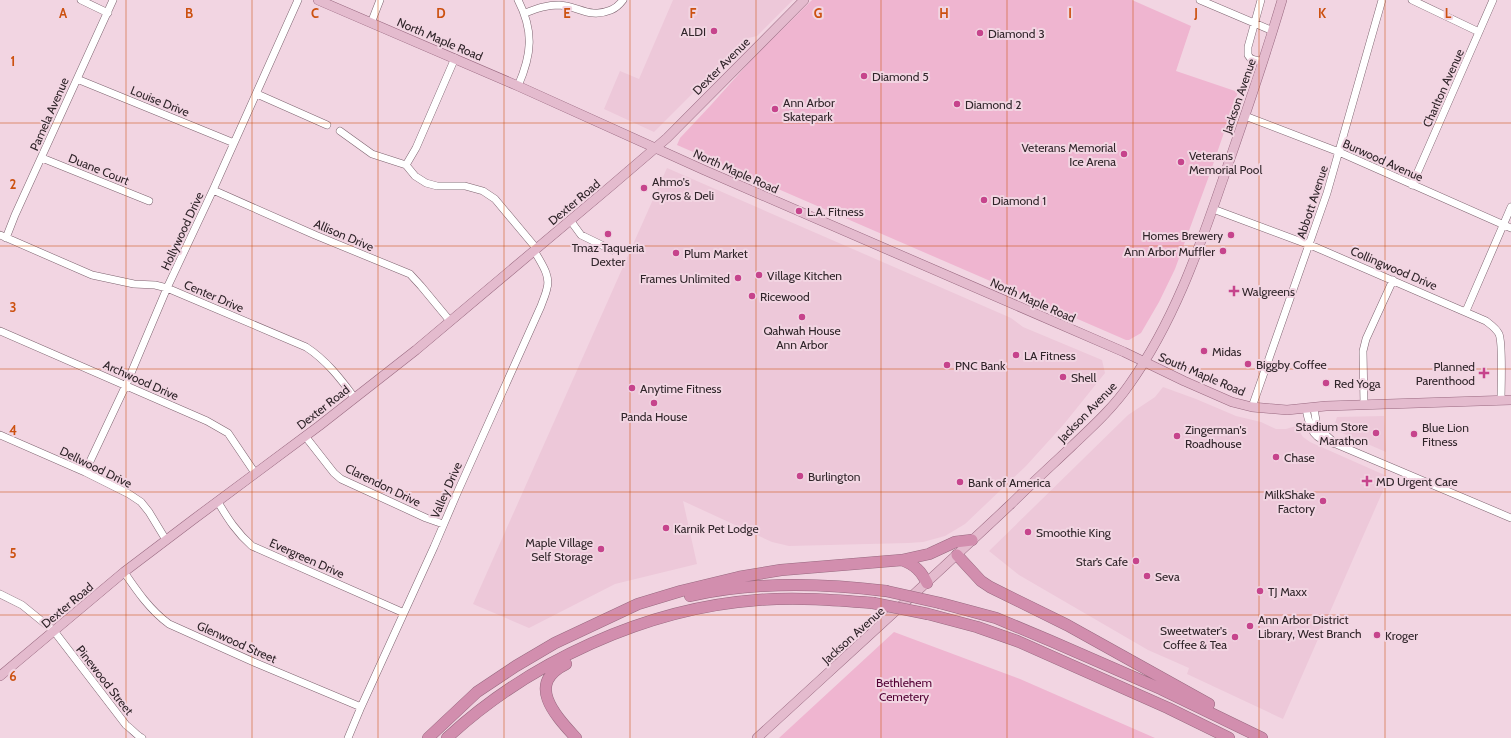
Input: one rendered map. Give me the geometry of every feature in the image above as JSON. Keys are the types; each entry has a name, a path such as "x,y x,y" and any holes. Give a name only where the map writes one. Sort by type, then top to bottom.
{"highway":[{"path":"428,738 477,692 516,666 542,650 638,604 681,591 739,577 781,570 902,560 929,554 955,542 972,540"},
{"path":"957,555 981,581 990,587 1067,625 1220,710 1251,733"},
{"path":"902,560 916,567 927,582"},
{"path":"586,628 638,610 703,593 736,589 799,585 886,591 940,603 996,618 1161,689 1262,738"},
{"path":"447,738 483,708 517,684 545,667 582,648 623,631 658,619 697,609 758,600 831,599 873,603 928,614 977,627 1016,642 1168,708 1229,738"},
{"path":"576,738 556,716 549,705 546,692 548,678 560,666 595,649 623,631"}],"main road":[{"name":"North Maple Road","path":"318,0 455,58 655,148 1124,352 1144,363"},
{"name":"Dexter Avenue","path":"655,148 682,123 804,0"},
{"name":"Jackson Avenue","path":"757,738 957,555 1100,420 1128,387 1144,363 1165,326 1184,286 1213,209 1245,116 1282,0"},
{"name":"Dexter Road","path":"0,676 124,572 305,436 416,350 655,148"},
{"name":"South Maple Road","path":"1144,363 1232,402 1252,407 1287,410 1364,405 1511,400"}],"street":[{"path":"81,0 108,13"},
{"name":"Pamela Avenue","path":"3,237 42,158 113,0"},
{"name":"Hollywood Drive","path":"85,472 126,385 167,288 257,94 298,0"},
{"path":"371,23 380,0"},
{"path":"518,0 525,13 529,27 530,44 528,60 518,86"},
{"path":"525,13 545,6 560,5 593,14 603,13 613,9 623,0"},
{"path":"1200,0 1273,31"},
{"path":"1261,0 1248,55 1251,59 1263,62"},
{"name":"Abbott Avenue","path":"1252,407 1327,193 1382,0"},
{"path":"1412,0 1479,32"},
{"name":"Charlton Avenue","path":"1412,185 1493,0"},
{"path":"406,165 416,148 455,58"},
{"name":"Louise Drive","path":"77,79 234,143"},
{"path":"257,94 327,125"},
{"name":"Burwood Avenue","path":"1245,116 1339,152 1511,228"},
{"path":"340,131 372,154 406,165 415,176 426,183 437,186 466,186 483,191 495,199 535,249"},
{"name":"Duane Court","path":"42,158 149,201"},
{"name":"Allison Drive","path":"213,190 299,228 410,274 422,286 450,321"},
{"path":"1466,311 1511,207"},
{"name":"Collingwood Drive","path":"1213,209 1310,245 1466,311 1486,321 1493,326 1500,335 1501,400"},
{"path":"570,220 581,235 612,250"},
{"name":"Center Drive","path":"3,237 92,275 134,284 155,285 167,288 306,347 337,374 354,397"},
{"name":"Valley Drive","path":"348,738 541,306 548,287 548,279 546,271 535,249"},
{"path":"1364,405 1363,351 1366,339 1393,280"},
{"name":"Archwood Drive","path":"0,332 207,421 228,434 255,473"},
{"path":"1310,408 1317,427 1336,444 1511,518"},
{"name":"Dellwood Drive","path":"0,435 85,472 110,484 141,502 166,540"},
{"name":"Clarendon Drive","path":"305,436 334,473 341,479 426,518 443,524"},
{"name":"Evergreen Drive","path":"218,502 234,528 241,537 252,546 404,613"},
{"name":"Glenwood Street","path":"124,572 140,595 160,617 169,624 256,663 361,707"},
{"name":"Pinewood Street","path":"0,594 22,605 54,631 121,718 136,735 142,738"}],"shaded area":[{"path":"673,0 793,0 757,36 748,38 654,132 604,109 620,71 639,79"},
{"path":"667,168 1011,318 1023,327 1102,360 1105,373 1064,424 1026,466 965,524 945,536 923,542 908,543 789,546 772,542 683,501 697,564 615,584 529,628 473,604"},
{"path":"1163,387 1236,416 1261,422 1276,429 1286,429 1296,426 1303,437 1310,442 1389,477 1283,719 1187,674 1189,668 1148,650 1019,575 989,551 1128,415 1155,397"},
{"path":"1384,416 1386,452 1333,429 1337,417"}],"green space":[{"path":"812,0 1132,0 1191,26 1176,71 1238,92 1175,269 1159,302 1141,333 1129,340 1126,340 677,145 680,138 753,58"},
{"name":"Bethlehem Cemetery","path":"894,632 1020,679 1155,738 779,738"}],"place":[{"name":"ALDI","path":"714,31"},
{"name":"Diamond 3","path":"980,33"},
{"name":"Diamond 5","path":"864,76"},
{"name":"Diamond 2","path":"957,104"},
{"name":"Ann Arbor Skatepark","path":"775,109"},
{"name":"Veterans Memorial Ice Arena","path":"1124,154"},
{"name":"Veterans Memorial Pool","path":"1181,162"},
{"name":"Ahmo's Gyros & Deli","path":"644,188"},
{"name":"Diamond 1","path":"984,200"},
{"name":"L.A. Fitness","path":"799,211"},
{"name":"Tmaz Taqueria Dexter","path":"608,234"},
{"name":"Homes Brewery","path":"1231,235"},
{"name":"Ann Arbor Muffler","path":"1223,251"},
{"name":"Plum Market","path":"676,253"},
{"name":"Village Kitchen","path":"759,275"},
{"name":"Frames Unlimited","path":"738,278"},
{"name":"Walgreens","path":"1234,291"},
{"name":"Ricewood","path":"752,296"},
{"name":"Qahwah House Ann Arbor","path":"802,317"},
{"name":"Midas","path":"1204,351"},
{"name":"LA Fitness","path":"1016,355"},
{"name":"Biggby Coffee","path":"1248,364"},
{"name":"PNC Bank","path":"947,365"},
{"name":"Planned Parenthood","path":"1484,373"},
{"name":"Shell","path":"1063,377"},
{"name":"Red Yoga","path":"1326,383"},
{"name":"Anytime Fitness","path":"632,388"},
{"name":"Panda House","path":"654,403"},
{"name":"Stadium Store Marathon","path":"1376,433"},
{"name":"Blue Lion Fitness","path":"1414,434"},
{"name":"Zingerman's Roadhouse","path":"1177,436"},
{"name":"Chase","path":"1276,457"},
{"name":"Burlington","path":"800,476"},
{"name":"MD Urgent Care","path":"1367,481"},
{"name":"Bank of America","path":"960,482"},
{"name":"MilkShake Factory","path":"1323,501"},
{"name":"Karnik Pet Lodge","path":"666,528"},
{"name":"Smoothie King","path":"1028,532"},
{"name":"Maple Village Self Storage","path":"601,549"},
{"name":"Star’s Cafe","path":"1136,561"},
{"name":"Seva","path":"1147,576"},
{"name":"TJ Maxx","path":"1260,591"},
{"name":"Ann Arbor District Library, West Branch","path":"1250,626"},
{"name":"Kroger","path":"1377,635"},
{"name":"Sweetwater's Coffee & Tea","path":"1235,637"}]}
